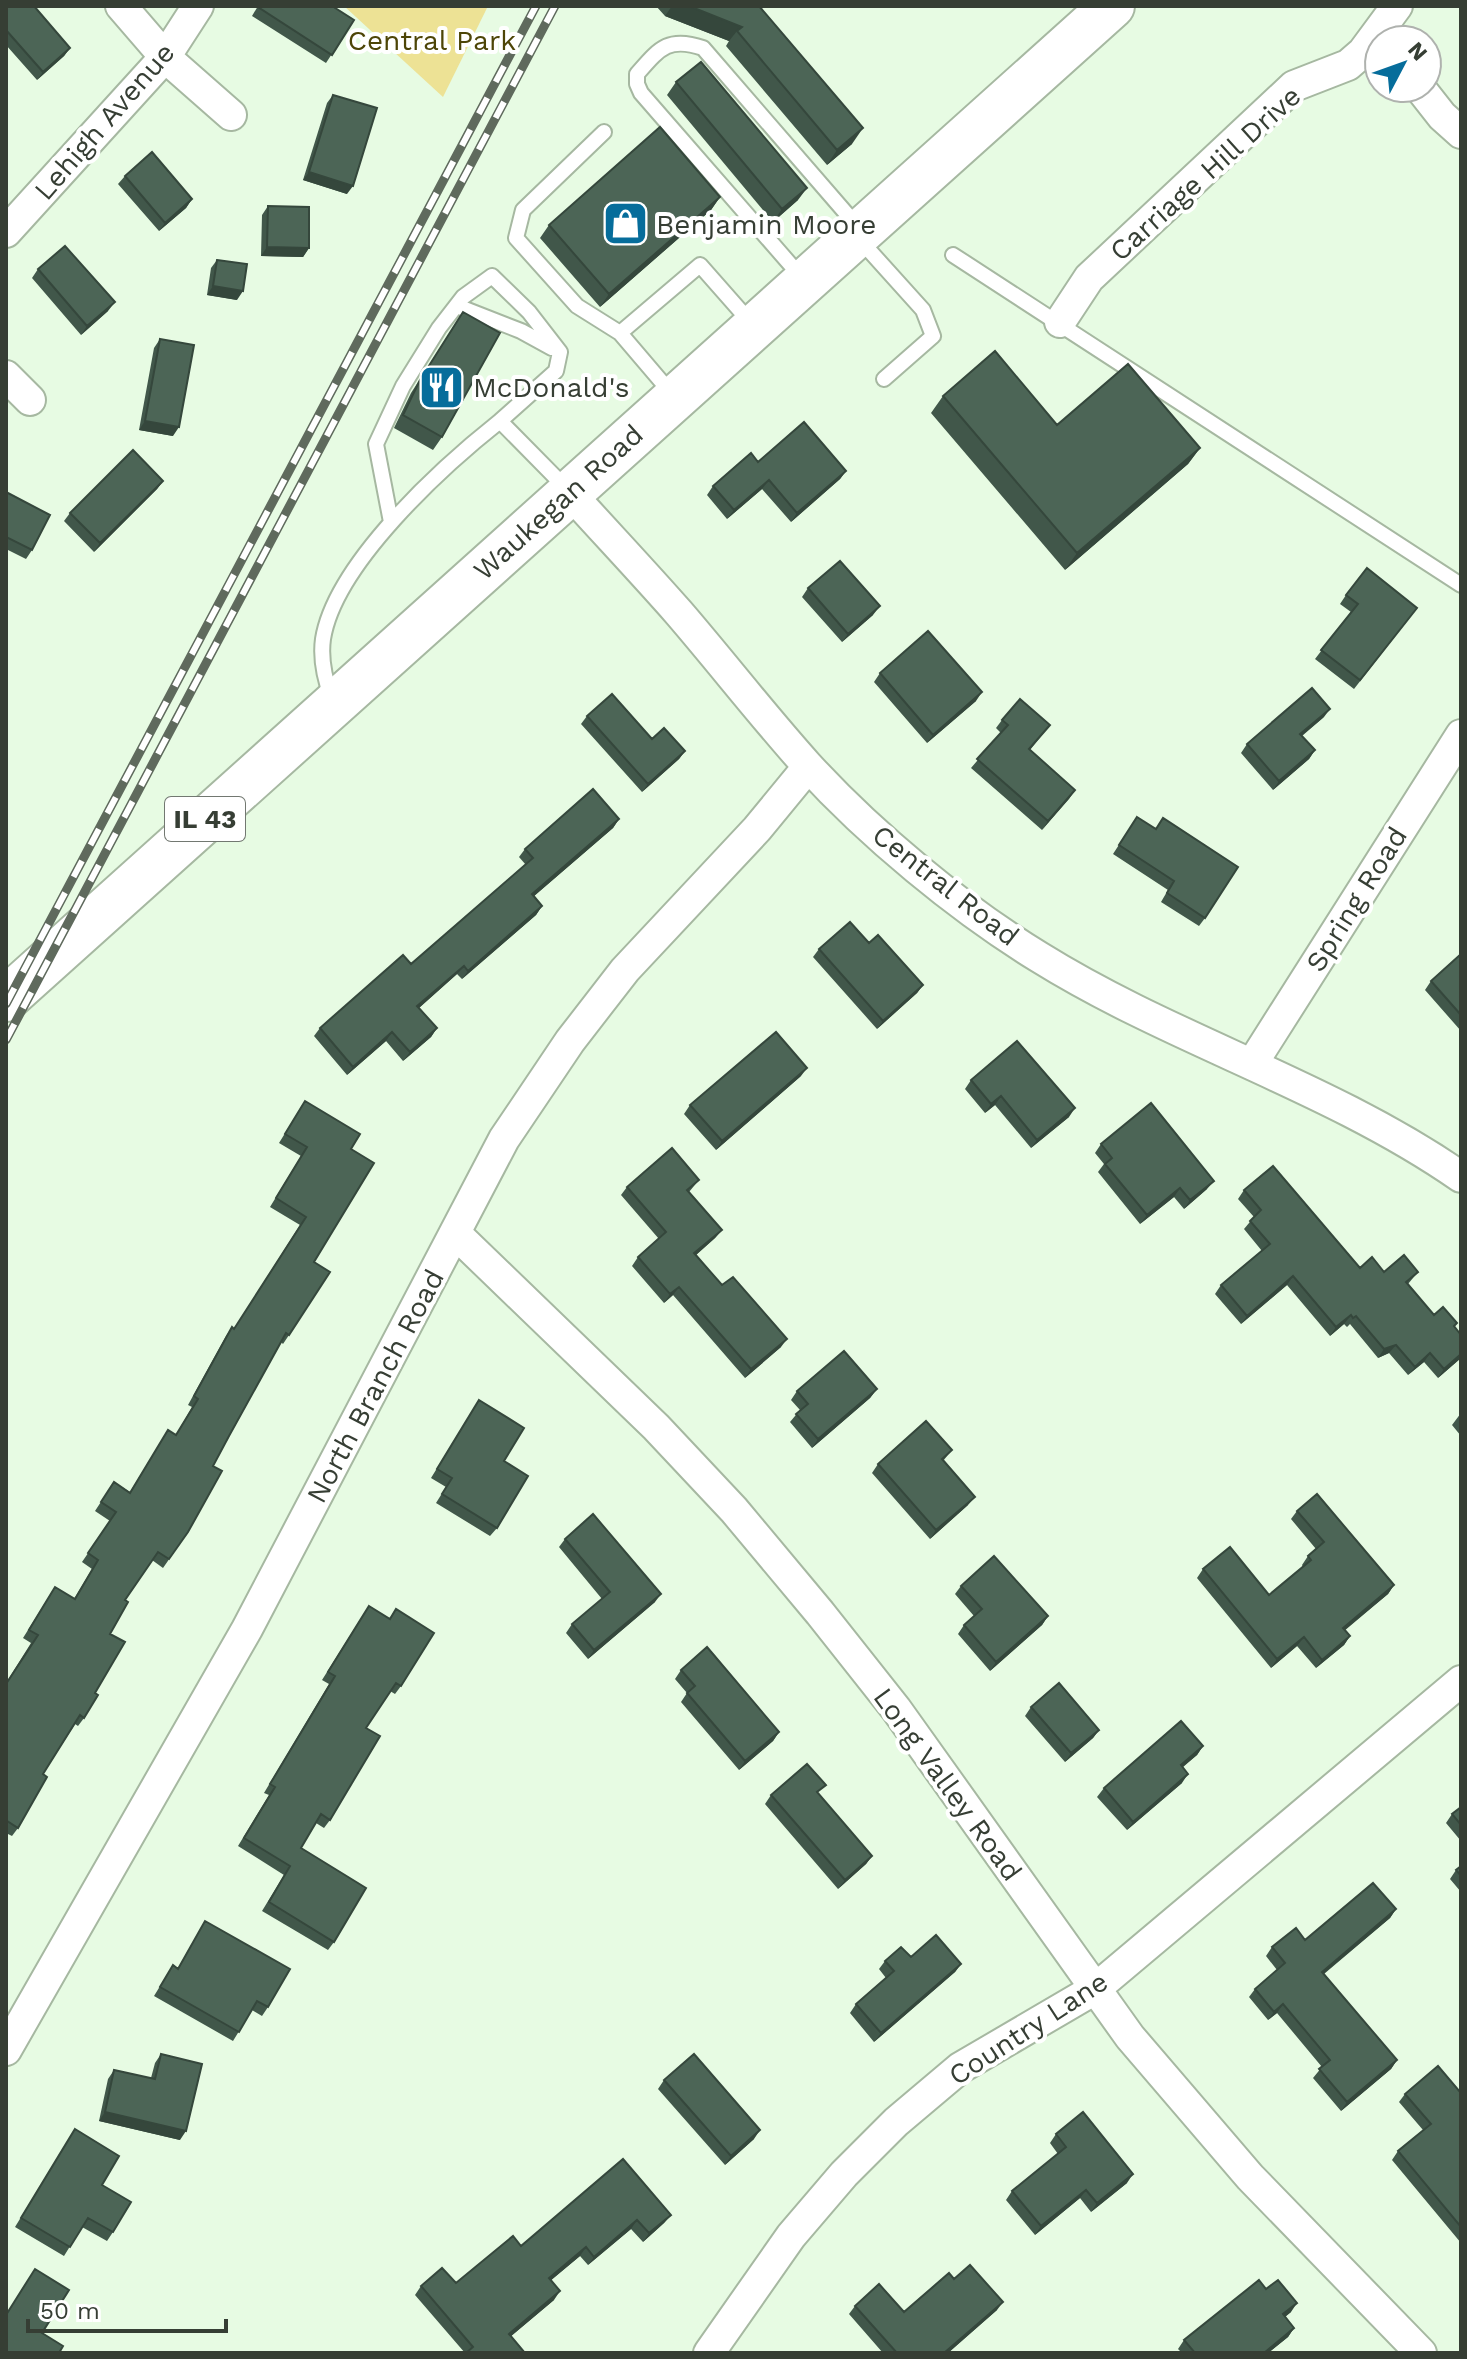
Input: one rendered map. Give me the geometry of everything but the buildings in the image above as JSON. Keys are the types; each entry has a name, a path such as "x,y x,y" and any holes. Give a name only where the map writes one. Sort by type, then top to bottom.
{"main road":[{"name":"Waukegan Road","path":"6,999 1112,6"}],"street":[{"path":"121,6 165,57 231,115"},
{"name":"Lehigh Avenue","path":"6,232 165,57 198,6"},
{"name":"Carriage Hill Drive","path":"1060,322 1089,278 1294,86 1348,65 1392,17"},
{"path":"1433,104 1461,133"},
{"path":"6,376 30,400"},
{"name":"Central Road","path":"569,492 678,613 808,767 872,828 966,908 1026,949 1132,1009 1363,1117 1461,1177"},
{"name":"Spring Road","path":"1252,1064 1461,735"},
{"name":"North Branch Road","path":"6,2050 247,1629 504,1139 570,1041 625,970 757,829 808,767"},
{"name":"Long Valley Road","path":"455,1233 656,1427 734,1510 896,1709 1130,2037 1250,2177 1410,2349"},
{"name":"Country Lane","path":"709,2353 791,2236 844,2174 896,2122 960,2068 1095,1989 1461,1681"}],"lane":[{"path":"805,281 641,93 637,74 657,50 672,43 686,42 703,48 923,310 933,336 884,379"},
{"path":"604,132 523,210 516,238 577,306 620,333 675,398"},
{"path":"953,255 1461,585"},
{"path":"620,333 700,265 754,327"},
{"path":"334,703 323,675 323,639 336,596 391,522 464,450 556,371 560,352 529,312 492,276 463,297 403,386 376,444 391,522"},
{"path":"457,306 521,331 560,352"},
{"path":"500,421 569,492"}],"green space":[{"name":"Central Park","path":"344,6 488,6 443,97"}],"railway":[{"path":"6,1004 536,6"},
{"path":"6,1040 555,6"}],"place":[{"name":"Benjamin Moore","path":"625,224"},
{"name":"McDonald's","path":"442,387"}]}
